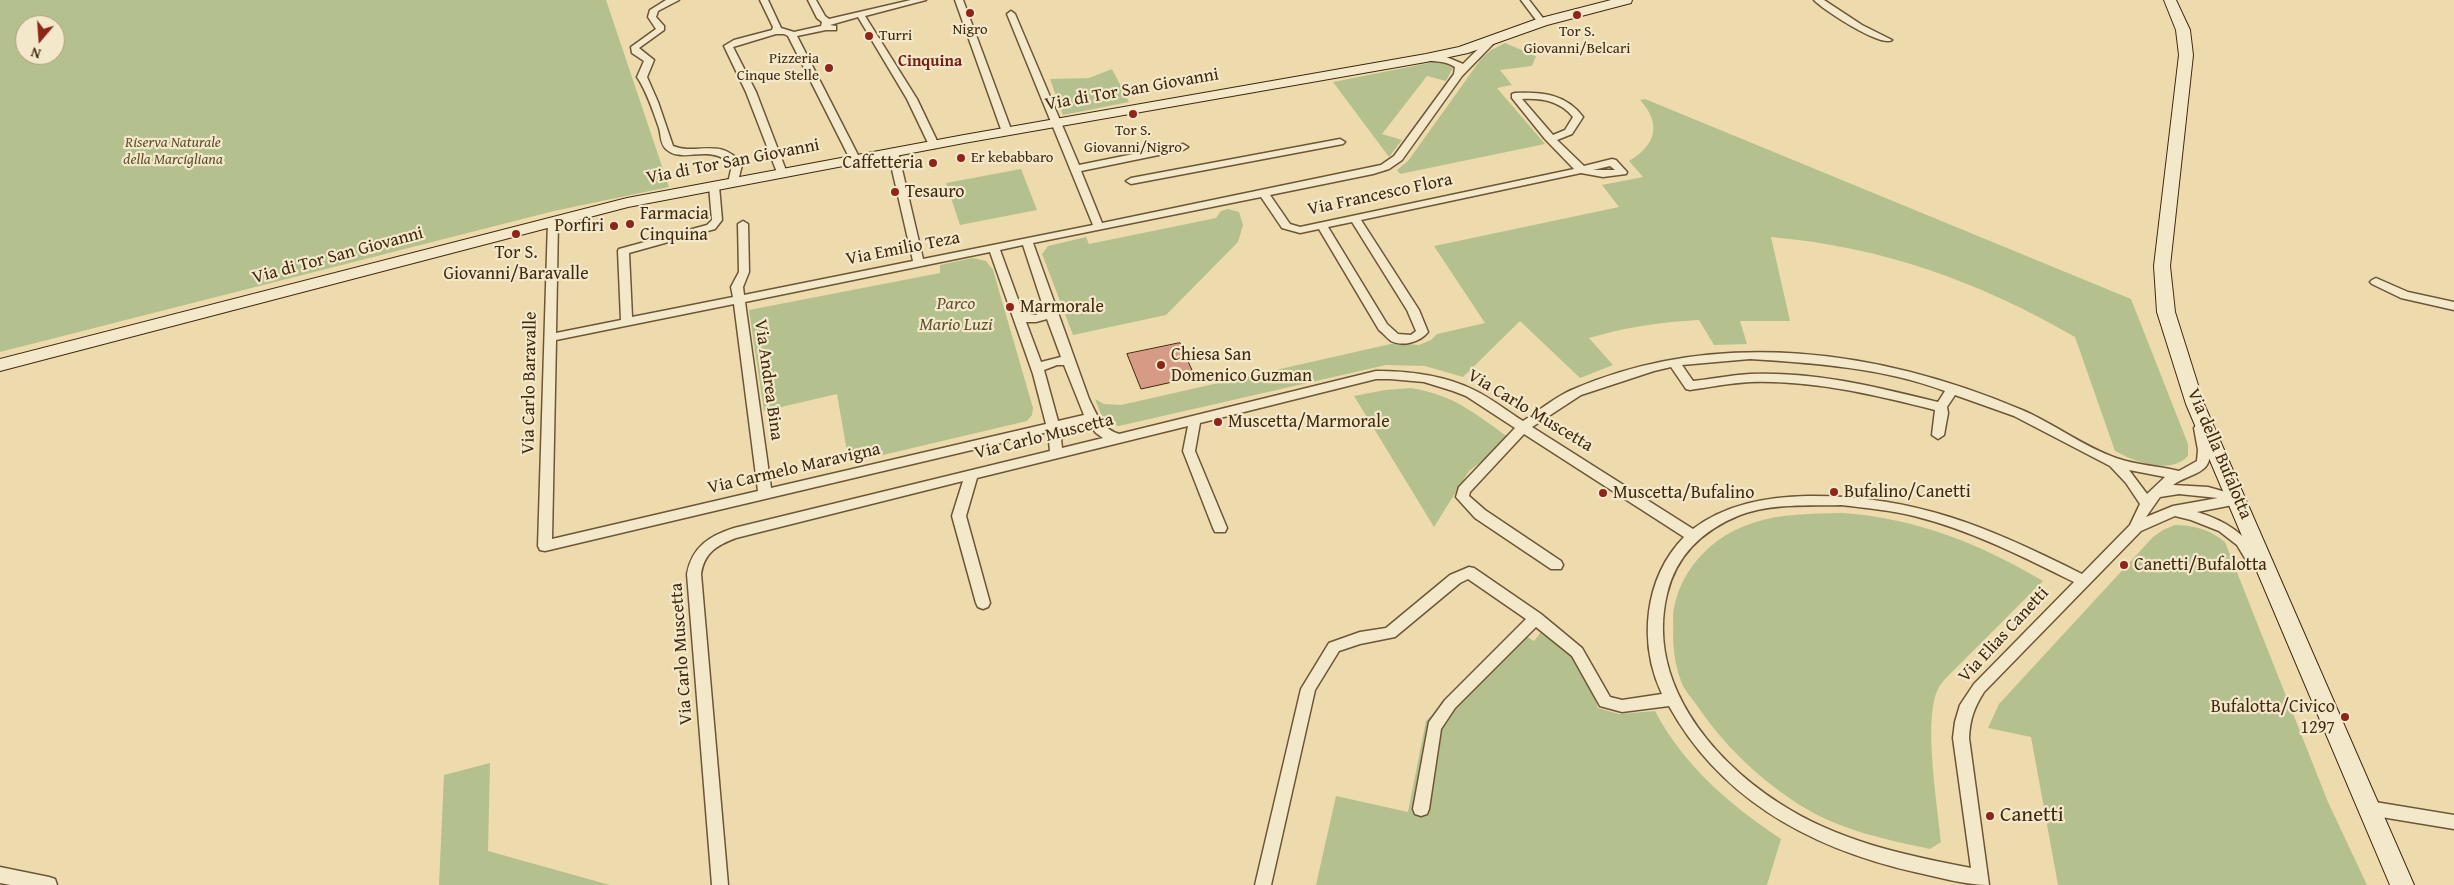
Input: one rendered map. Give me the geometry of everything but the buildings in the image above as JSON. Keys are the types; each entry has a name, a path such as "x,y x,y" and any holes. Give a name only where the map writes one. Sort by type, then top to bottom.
{"street":[{"path":"675,0 665,3 654,10 652,17 660,26 660,30 635,47 635,51 649,60 642,77 647,83 648,91 657,110 658,118 670,148 681,152 710,149 722,154 737,165 732,183"},
{"path":"764,0 776,26 776,31"},
{"path":"812,0 827,25"},
{"path":"792,35 827,25 838,27 840,23 838,21 922,0"},
{"path":"958,0 1007,132"},
{"path":"1525,0 1542,22"},
{"name":"Via di Tor San Giovanni","path":"0,365 627,203 893,152 1426,58 1463,50 1542,22 1626,0"},
{"path":"1818,0 1859,28 1888,40"},
{"name":"Via della Bufalotta","path":"2170,0 2183,30 2186,55 2162,266 2162,288 2170,327 2195,404 2285,609 2402,885"},
{"path":"860,14 912,99 934,145"},
{"path":"1011,14 1099,227"},
{"path":"782,173 769,135 728,46 734,42 776,31 792,35 855,159"},
{"name":"Via Francesco Flora","path":"1492,40 1459,74 1398,158 1385,167 1264,194 1286,226 1292,230 1300,230 1582,170 1552,140"},
{"path":"1426,58 1445,58 1454,61 1460,66 1459,74"},
{"path":"1537,95 1551,97 1572,108 1578,117 1569,132 1552,140 1515,96 1537,95"},
{"path":"1131,181 1340,142"},
{"path":"1075,169 1183,147"},
{"path":"893,152 919,264"},
{"path":"627,322 623,252 711,227 717,220 714,186"},
{"name":"Via Emilio Teza","path":"548,338 1264,194"},
{"path":"1322,226 1383,327 1395,338 1414,339 1422,332 1412,310 1355,219"},
{"name":"Via Carlo Baravalle","path":"544,546 548,338 553,221"},
{"name":"Via Andrea Bina","path":"743,224 744,272 737,287 766,495"},
{"path":"1027,242 1069,363 1091,418 1100,430 1118,438"},
{"path":"994,248 1037,369 1056,439 1056,453"},
{"path":"2376,282 2405,295 2454,306"},
{"path":"1018,315 1027,320 1038,319 1046,316 1051,309"},
{"path":"1556,565 1480,514 1462,497 1464,490 1523,427 1577,392 1638,371 1674,363 1750,355 1786,356 1871,368 1924,379 2018,413 2113,462 2178,476"},
{"path":"1037,369 1054,361 1063,360 1069,363"},
{"path":"1674,363 1690,386 1749,378 1790,379 1852,385 1941,407"},
{"name":"Via Carlo Muscetta","path":"720,885 695,584 695,561 717,539 734,533 1080,446 1376,375 1400,374 1440,380 1470,393 1693,536"},
{"path":"1938,435 1942,413 1941,407 1952,389"},
{"path":"2136,527 2146,503 2156,492 2178,476 2198,467 2204,460 2204,450 2195,404"},
{"path":"1052,427 1080,446 1091,432 1091,418"},
{"name":"Via Carmelo Maravigna","path":"544,546 1091,418"},
{"path":"1195,419 1189,451 1220,528"},
{"path":"2113,462 2131,480 2146,503"},
{"path":"972,474 959,516 983,603"},
{"path":"2156,492 2182,488 2202,489 2238,500"},
{"path":"1981,882 1864,852 1829,838 1791,818 1751,790 1718,762 1691,729 1672,699 1660,668 1655,647 1655,612 1659,591 1667,569 1678,552 1693,536 1737,512 1768,503 1820,500 1880,503 1913,510 1969,527 2018,548 2082,580"},
{"path":"2136,527 2173,511 2238,500"},
{"path":"2173,511 2210,521 2238,537 2250,552 2265,586 2285,609"},
{"name":"Via Elias Canetti","path":"1981,882 1961,738 1962,722 1967,705 1979,688 2082,580 2136,527"},
{"path":"1263,885 1308,688 1334,647 1360,638 1390,633 1455,579 1469,572 1536,618 1577,652 1605,702 1622,706 1672,699"},
{"path":"1421,809 1434,727 1450,704 1536,618"},
{"path":"2369,808 2454,822"},
{"path":"0,875 49,885"}],"green space":[{"name":"Riserva Naturale della Marcigliana","path":"0,0 606,0 669,187 554,211 0,352"},
{"path":"1505,43 1536,56 1532,66 1500,70 1512,85 1497,88 1545,144 1400,174 1397,170 1408,161 1481,59 1491,50"},
{"path":"1439,61 1454,66 1446,81 1427,76 1382,134 1402,140 1389,157 1333,82"},
{"path":"1112,69 1129,102 1063,115 1050,79 1089,78"},
{"path":"1645,99 2131,299 2188,444 2188,456 2181,462 2162,466 2132,459 2115,451 2075,337 2039,317 1966,283 1891,258 1812,242 1771,237 1790,321 1740,321 1747,344 1714,345 1699,320 1630,328 1589,338 1613,365 1580,378 1520,321 1463,377 1425,366 1386,365 1119,426 1104,422 1095,399 1104,404 1121,405 1395,343 1419,345 1431,340 1437,334 1485,323 1434,246 1619,207 1602,185 1643,177 1629,161 1645,148 1653,134 1651,117 1640,100"},
{"path":"1021,169 1037,210 960,225 946,183"},
{"path":"1228,209 1239,212 1243,225 1238,242 1166,315 1073,335 1042,254 1048,246 1086,237 1089,244 1216,218 1221,211"},
{"name":"Parco Mario Luzi","path":"973,258 986,261 993,270 1033,408 1032,415 1027,421 849,463 837,394 764,411 749,310 940,273 940,265"},
{"path":"1411,388 1440,395 1464,407 1511,439 1469,471 1434,527 1354,396 1385,390"},
{"path":"1843,513 1896,521 1947,535 1996,555 2043,581 1939,687 1934,701 1931,740 1941,842 1930,849 1877,837 1843,826 1810,811 1767,782 1730,747 1708,721 1685,689 1677,667 1674,654 1673,614 1678,593 1692,566 1713,544 1739,528 1775,517"},
{"path":"2175,525 2202,529 2214,534 2225,542 2328,802 2367,885 2058,885 2031,737 1988,728 1999,704 2153,537"},
{"path":"1545,627 1580,656 1598,708 1619,714 1655,711 1667,731 1694,767 1726,798 1781,839 1767,885 1316,885 1336,796 1408,812 1426,721 1519,632 1534,641"},
{"path":"490,763 488,851 610,885 439,885 444,775"}],"place":[{"name":"Nigro","path":"970,13"},
{"name":"Tor S. Giovanni/Belcari","path":"1577,15"},
{"name":"Turri","path":"869,36"},
{"name":"Pizzeria Cinque Stelle","path":"829,68"},
{"name":"Tor S. Giovanni/Nigro","path":"1133,114"},
{"name":"Er kebabbaro","path":"961,158"},
{"name":"Caffetteria","path":"933,163"},
{"name":"Tesauro","path":"895,192"},
{"name":"Farmacia Cinquina","path":"630,224"},
{"name":"Porfiri","path":"614,226"},
{"name":"Tor S. Giovanni/Baravalle","path":"516,234"},
{"name":"Marmorale","path":"1010,307"},
{"name":"Chiesa San Domenico Guzman","path":"1161,365"},
{"name":"Muscetta/Marmorale","path":"1218,422"},
{"name":"Bufalino/Canetti","path":"1834,492"},
{"name":"Muscetta/Bufalino","path":"1603,493"},
{"name":"Canetti/Bufalotta","path":"2124,565"},
{"name":"Bufalotta/Civico 1297","path":"2345,717"},
{"name":"Canetti","path":"1990,816"}],"district":[{"name":"Cinquina","path":"930,62"}]}
